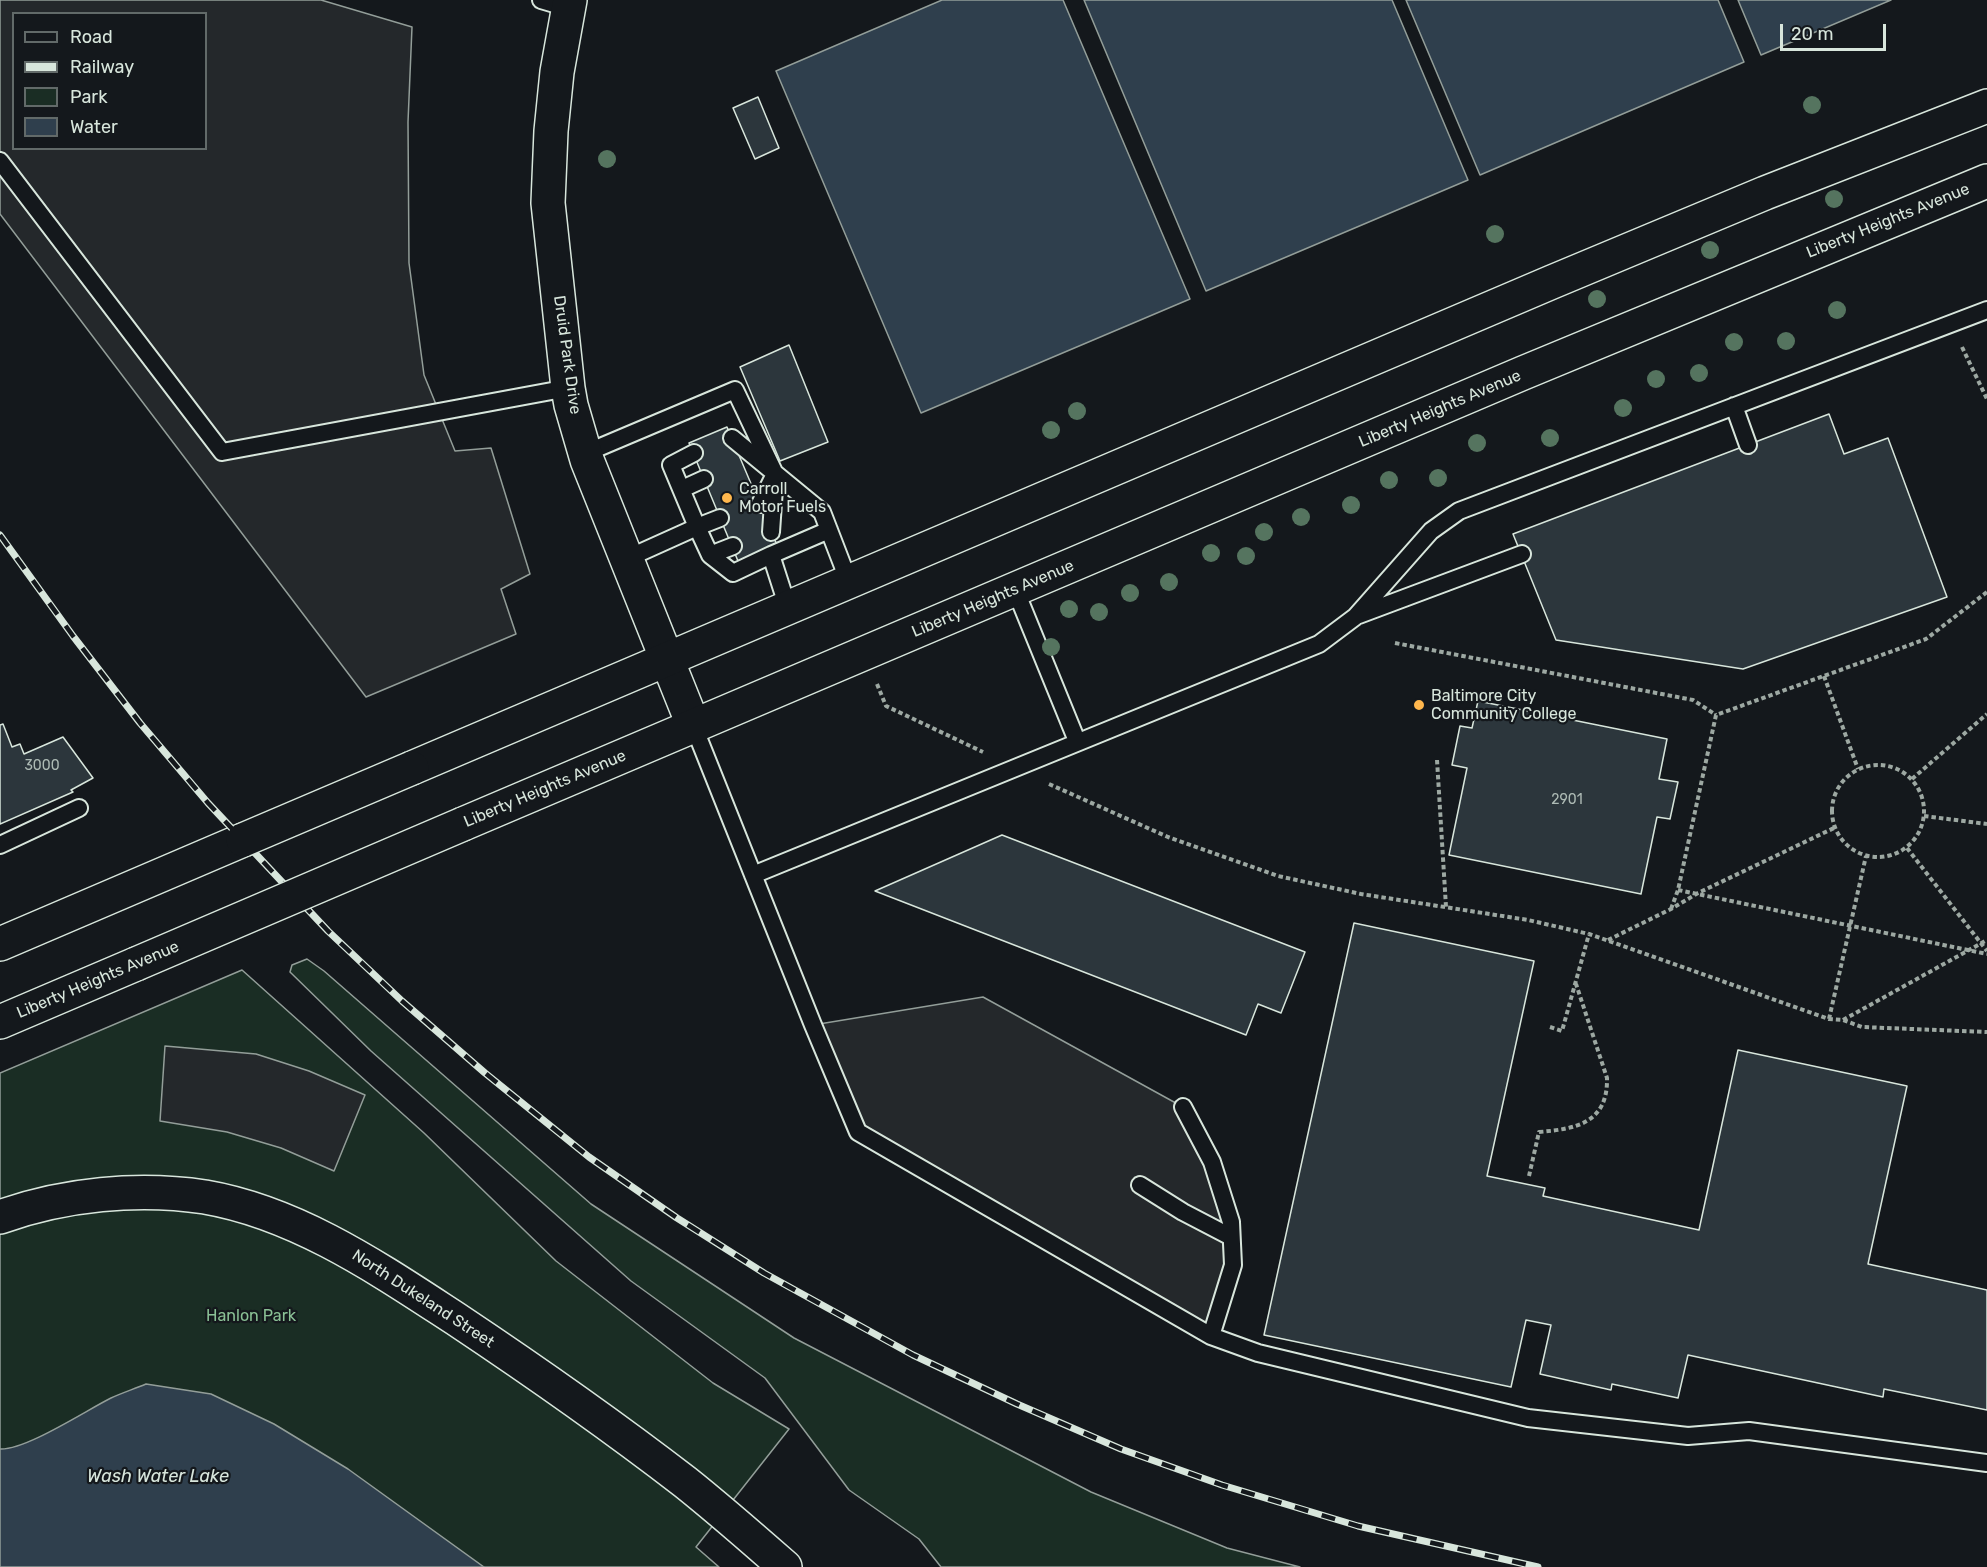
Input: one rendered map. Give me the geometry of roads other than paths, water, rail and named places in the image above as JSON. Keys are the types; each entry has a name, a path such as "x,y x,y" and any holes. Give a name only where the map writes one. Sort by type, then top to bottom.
{"main road":[{"name":"Druid Park Drive","path":"560,3 548,203 571,405 586,453 626,559 694,727"},
{"path":"0,944 1562,278 1765,193 1987,106"},
{"name":"Liberty Heights Avenue","path":"0,1022 1522,373 1987,181"},
{"name":"North Dukeland Street","path":"0,1217 18,1210 83,1197 161,1192 207,1198 250,1209 297,1225 344,1249 398,1281 520,1361 685,1483 785,1567"}],"lane":[{"path":"0,161 222,452 568,388"},
{"path":"753,875 1319,644 1355,617 1431,531 1458,511 1987,309"},
{"path":"586,453 735,390 775,474 771,532"},
{"path":"1734,406 1748,445"},
{"path":"732,438 822,512 849,582"},
{"path":"694,453 671,465 710,555 733,573 829,530"},
{"path":"742,462 775,474"},
{"path":"759,504 775,474"},
{"path":"682,489 704,479"},
{"path":"626,559 720,518"},
{"path":"710,555 733,546"},
{"path":"1355,617 1522,554"},
{"path":"771,555 788,608"},
{"path":"1015,590 1077,741"},
{"path":"694,727 858,1132 1211,1336 1258,1353 1528,1419 1688,1436 1749,1431 1987,1462"},
{"path":"0,845 79,808"},
{"path":"1183,1107 1212,1162 1231,1222 1233,1264 1211,1336"},
{"path":"1140,1185 1183,1212 1232,1237"}],"water":[{"path":"942,0 1063,0 1190,299 921,413 776,71"},
{"path":"1084,0 1392,0 1468,180 1206,291"},
{"path":"1406,0 1718,0 1744,62 1480,175"},
{"path":"1738,0 1891,0 1761,55"},
{"name":"Wash Water Lake","path":"146,1384 211,1394 274,1424 348,1469 484,1567 0,1567 0,1449 11,1448 40,1437 111,1398"}],"railway":[{"path":"0,535 140,723 208,803 328,931 402,1001 485,1073 589,1157 677,1218 764,1273 913,1355 1017,1404 1121,1449 1222,1485 1358,1526 1538,1567"}],"place":[{"name":"Carroll Motor Fuels","path":"727,498"},
{"name":"Baltimore City Community College","path":"1419,705"}],"park label":[{"name":"Hanlon Park","path":"251,1316"}]}
